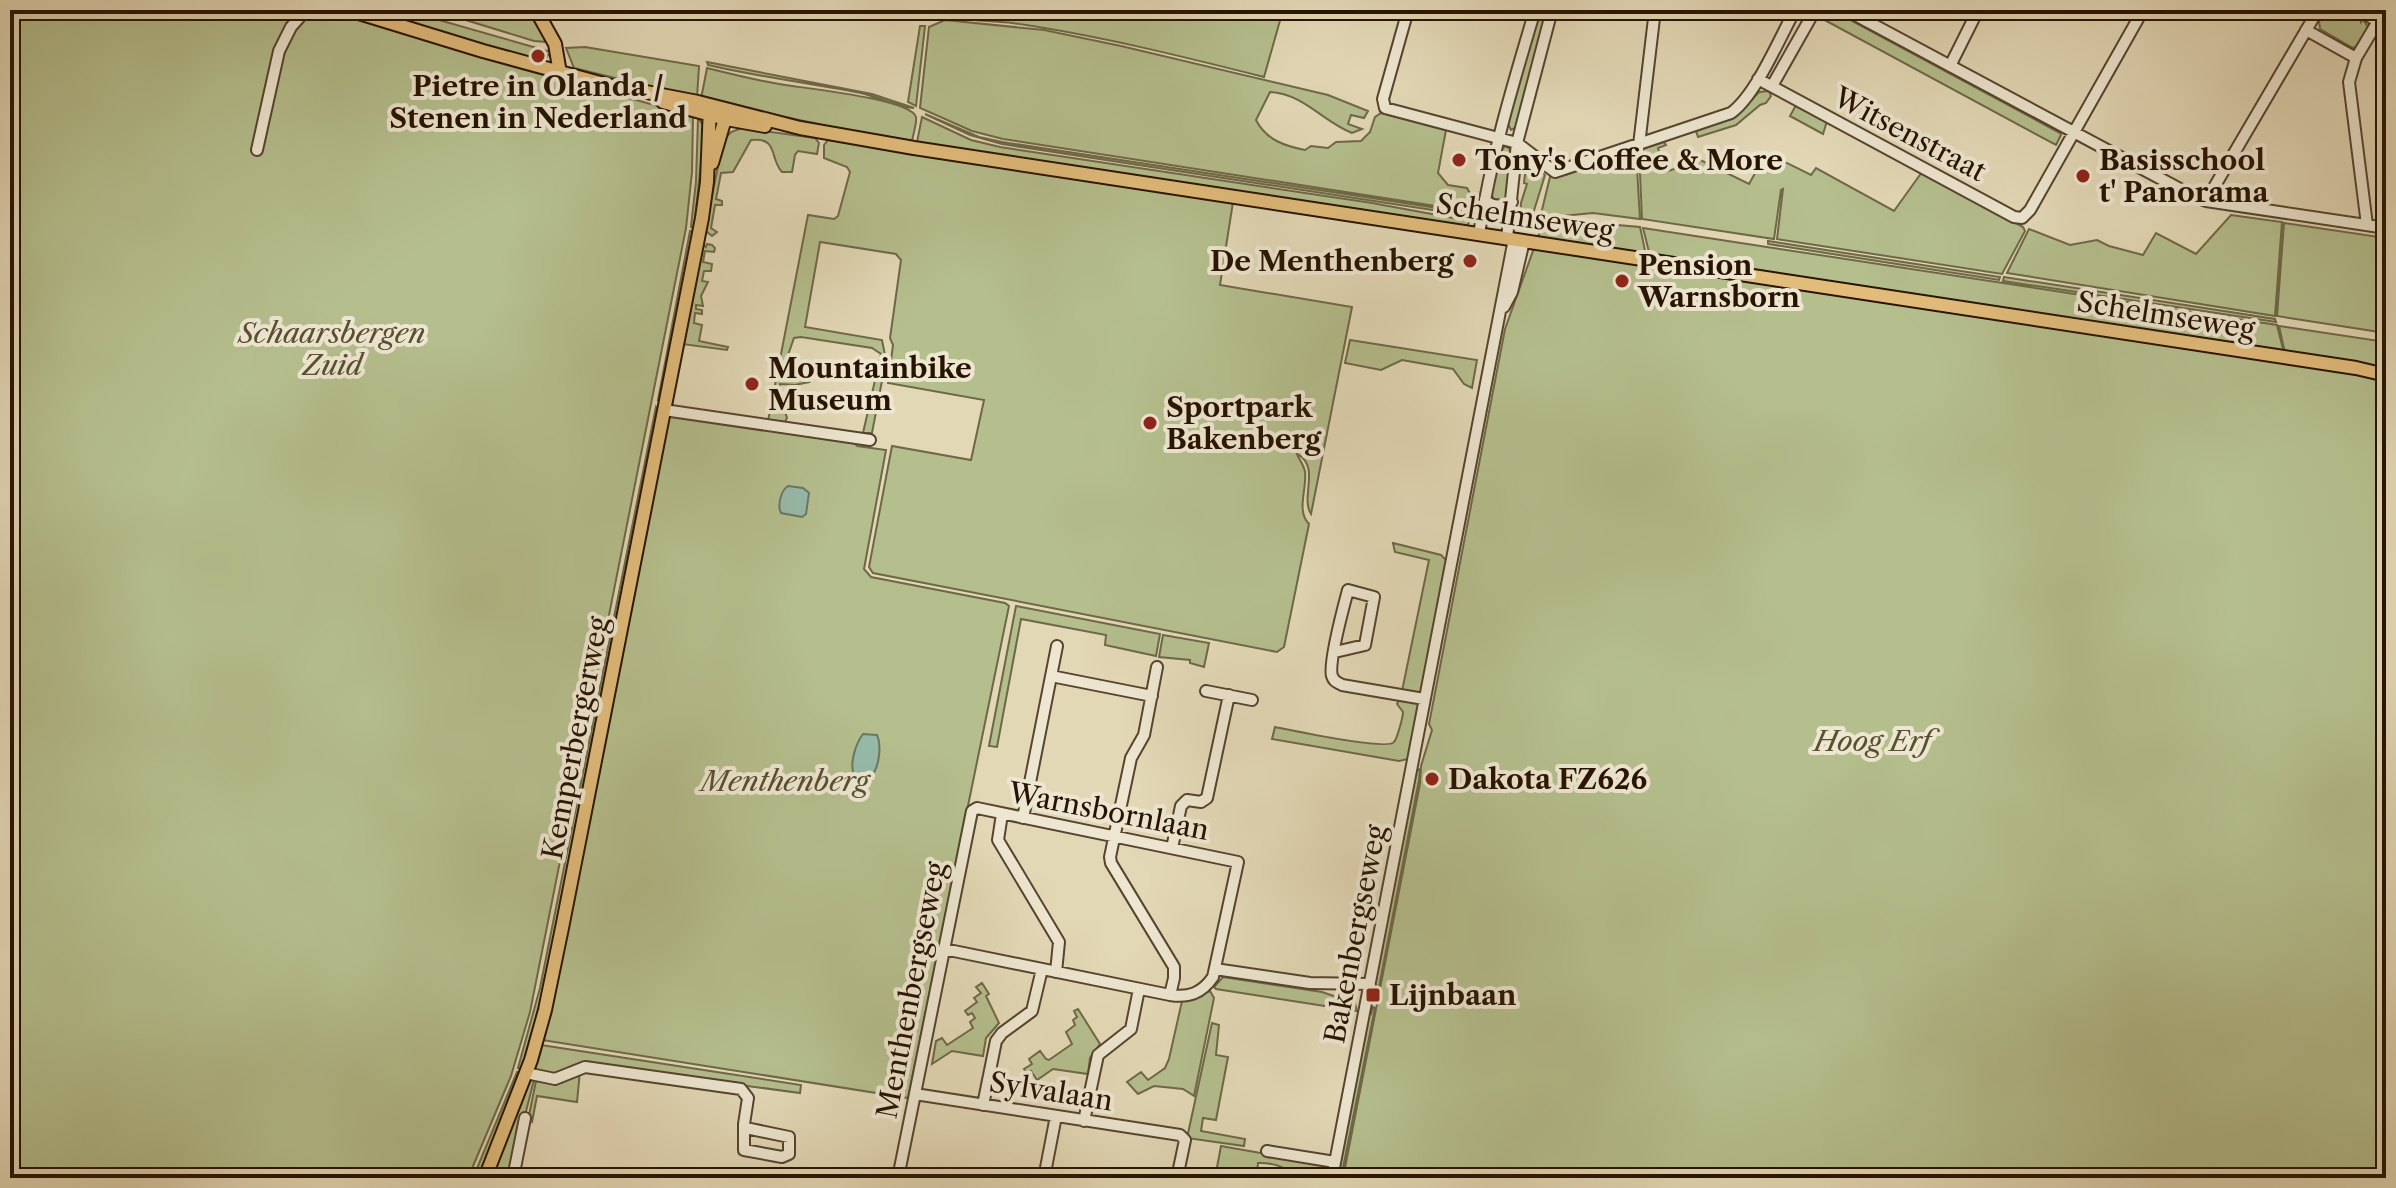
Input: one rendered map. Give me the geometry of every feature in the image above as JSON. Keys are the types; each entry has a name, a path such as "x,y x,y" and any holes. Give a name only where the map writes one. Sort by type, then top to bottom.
{"main road":[{"name":"Schelmseweg","path":"349,10 560,73 775,127 800,128 2386,375"},
{"path":"536,10 555,44 560,73"},
{"name":"Kemperbergerweg","path":"707,182 709,110"},
{"name":"Kemperbergerweg","path":"485,1178 526,1073 551,983 707,182 727,114"}],"street":[{"path":"257,150 279,51 291,27 306,10"},
{"path":"1408,10 1383,99 1385,108 1517,143 1555,172 1731,113 1746,99 1795,10"},
{"path":"1479,234 1497,139 1535,10"},
{"name":"Bakenbergseweg","path":"1332,1178 1500,315 1512,292 1515,239 1512,202 1517,143 1552,10"},
{"path":"1639,145 1655,10"},
{"path":"1772,86 1815,10"},
{"path":"1846,10 2206,201 2386,228"},
{"path":"1950,66 1978,10"},
{"path":"2073,133 2143,10"},
{"path":"2357,10 2382,17 2356,58 2349,88 2367,225"},
{"path":"2206,201 2306,30 2314,11"},
{"path":"2306,30 2356,58"},
{"name":"Witsenstraat","path":"1758,79 2014,217 2026,217 2073,133"},
{"path":"1485,199 1495,206 1512,202"},
{"path":"664,410 870,440"},
{"path":"1335,652 1365,645 1374,597 1348,590 1335,652 1331,674 1334,681 1424,699"},
{"path":"1023,818 1057,646"},
{"path":"1157,667 1144,735 1131,758 1111,863 1174,967 1170,995"},
{"path":"1051,676 1152,696"},
{"path":"1206,691 1252,700"},
{"path":"1172,848 1181,806 1187,800 1201,802 1207,798 1229,695"},
{"name":"Warnsbornlaan","path":"972,811 977,808 1238,862 1215,969"},
{"name":"Menthenbergseweg","path":"898,1178 972,811"},
{"path":"1002,814 998,840 1059,942 1056,972"},
{"path":"944,949 1187,997 1211,981 1215,969 1310,983 1370,984"},
{"path":"983,1105 996,1041 1032,1011 1042,969"},
{"path":"1084,1121 1098,1055 1131,1029 1139,989"},
{"path":"526,1073 555,1079 585,1067 741,1089 748,1098 743,1147 745,1151 782,1157 789,1154 789,1137 746,1128"},
{"name":"Sylvalaan","path":"915,1094 1180,1135 1185,1140 1177,1178"},
{"path":"1044,1178 1056,1116"},
{"path":"513,1178 525,1118"},
{"path":"1267,1151 1335,1162"}],"green space":[{"name":"Schaarsbergen Zuid","path":"10,10 333,10 693,116 692,172 686,228 530,1012 511,1076 468,1178 10,1178"},
{"path":"364,10 404,10 551,52 545,59 536,60"},
{"path":"433,10 531,10 548,42 534,41"},
{"path":"935,10 1283,10 1264,77 1107,40 1012,23 960,19"},
{"path":"1537,10 1549,10 1517,127 1511,130 1507,122"},
{"path":"1822,10 1832,10 2060,133 2056,145 1819,17"},
{"path":"2326,10 2346,10 2360,18 2361,22 2363,19 2368,27 2359,45 2353,48 2320,29 2319,21"},
{"path":"945,20 1044,30 1121,46 1328,95 1368,111 1364,118 1351,115 1348,124 1362,129 1352,133 1293,98 1270,92 1256,120 1260,127 1283,144 1305,150 1311,146 1328,148 1336,142 1361,141 1370,132 1375,117 1381,113 1446,130 1438,173 1448,185 1467,188 1473,199 1472,209 1468,211 1003,139 972,131 920,108 929,27"},
{"path":"920,26 925,26 916,106 908,102"},
{"path":"585,47 699,66 697,98 574,68 566,48"},
{"path":"707,62 872,94 914,108 861,93 727,69 708,65"},
{"path":"707,68 895,104 916,117 912,141 907,143 701,99"},
{"path":"1769,91 1771,96 1766,103 1736,125 1698,137 1696,131 1730,119 1759,92"},
{"path":"1796,105 1827,121 1823,134 1790,116"},
{"path":"925,114 979,137 1002,142 1431,207 1452,213 1002,144 970,135"},
{"path":"922,117 971,140 1000,147 1372,203 1470,221 1466,227 919,145"},
{"path":"698,118 704,133 694,229 691,227"},
{"path":"742,128 815,138 819,143 817,154 798,151 792,172 782,172 770,145 751,140 733,172 721,173 716,199 722,201 722,205 715,205 711,228 717,232 712,236 706,226 723,141 731,132"},
{"name":"Sportpark Bakenberg","path":"828,140 1233,202 1220,285 1352,307 1311,514 1308,507 1308,466 1297,454 1305,472 1303,513 1309,524 1284,647 1277,652 873,573 869,567 892,446 971,460 984,400 888,383 893,345 890,338 901,260 896,254 820,242 805,327 882,340 886,360 872,433 863,433 881,354 872,348 801,337 794,338 788,355 809,382 780,384 776,403 784,408 787,418 784,424 768,421 808,215 834,219 838,216 850,172 847,167 824,158 824,145"},
{"path":"1664,142 1666,145 1658,148 1665,172 1690,164 1687,153 1690,152 1692,156 1749,184 1763,159 1771,155 1811,175 1816,168 1894,211 1922,172 2023,227 2025,231 2002,274 1777,239 1783,189 1774,239 1642,219 1639,150"},
{"path":"1505,146 1511,154 1508,198 1494,199 1491,194 1500,152"},
{"path":"1636,151 1640,219 1593,213 1540,218 1550,177 1565,175"},
{"path":"1527,160 1545,175 1532,217 1520,220 1527,184 1524,183 1524,164"},
{"path":"2231,215 2282,222 2275,316 2007,273 2029,229 2070,245 2097,240 2143,255 2156,233 2196,254"},
{"path":"1570,221 1640,227 1646,255 1538,237 1542,224"},
{"path":"2284,223 2386,238 2386,333 2277,316"},
{"path":"1643,228 2277,325 2284,353 1650,256"},
{"path":"690,231 694,231 662,399 658,400"},
{"path":"1768,241 2000,277 1999,280 1768,244"},
{"path":"703,244 715,248 714,252 705,251 703,262 712,264 711,271 704,271 702,281 708,282 701,296 703,306 696,305 702,314 695,313 694,323 702,325 699,341 728,347 727,350 682,344"},
{"name":"Hoog Erf","path":"1534,248 2368,375 2386,381 2386,1178 1343,1178 1421,766 1432,730 1429,724 1505,329"},
{"path":"2004,277 2275,319 2276,322 2003,281"},
{"path":"2279,326 2386,342 2386,370 2285,353"},
{"path":"1350,340 1477,360 1472,388 1464,384 1453,369 1402,360 1381,370 1345,363"},
{"path":"656,407 659,411 543,997 522,1070 518,1068 540,988"},
{"name":"Menthenberg","path":"672,416 853,441 857,446 886,450 864,569 871,577 1009,606 908,1098 542,1040 668,418"},
{"path":"1393,543 1441,555 1446,560 1421,693 1402,691 1429,560 1395,552"},
{"path":"1016,606 1160,634 1156,656 1105,645 1106,635 1021,619 997,747 989,746"},
{"path":"1163,635 1209,643 1204,667 1190,663 1190,660 1159,657"},
{"path":"1401,696 1419,704 1408,759 1399,761 1272,739 1275,727 1358,742 1394,742 1403,715 1397,704"},
{"path":"1420,769 1378,992 1373,991 1415,771"},
{"path":"1223,977 1322,992 1355,1003 1357,1011 1216,989 1214,987"},
{"path":"982,983 999,1023 986,1038 983,1056 952,1051 932,1064 936,1041 942,1038 947,1045 973,1028 970,1022 975,1018 965,1011 977,1002 974,998 981,993 976,987"},
{"path":"1210,991 1214,998 1194,1096 1183,1089 1154,1086 1138,1094 1127,1082 1141,1072 1148,1080 1165,1068 1182,1001"},
{"path":"1373,1007 1341,1178 1337,1178 1369,1013"},
{"path":"1078,1009 1100,1044 1090,1058 1088,1074 1053,1069 1037,1080 1031,1071 1027,1073 1024,1069 1032,1064 1029,1059 1040,1051 1049,1060 1072,1044 1066,1032 1075,1025 1073,1020 1077,1017 1074,1011"},
{"path":"1212,1023 1219,1025 1216,1055 1228,1057 1216,1120 1203,1118 1201,1131 1245,1139 1244,1146 1187,1138"},
{"path":"541,1045 801,1085 800,1093 585,1064 556,1076 534,1069"},
{"path":"580,1071 577,1102 537,1096 532,1122 528,1120 536,1081 549,1083"},
{"path":"517,1072 521,1074 480,1178 473,1178"},
{"path":"530,1079 534,1080 509,1178 491,1178"},
{"path":"1221,1146 1329,1165 1329,1178 1308,1178 1276,1165 1258,1163 1257,1174 1252,1178 1215,1178"}],"shaded area":[{"path":"788,486 803,488 809,493 806,514 802,517 781,513 780,498"},
{"path":"863,734 877,735 879,740 877,764 870,777 854,774 852,765"}],"place":[{"name":"Pietre in Olanda / Stenen in Nederland","path":"538,56"},
{"name":"Tony's Coffee & More","path":"1459,160"},
{"name":"Basisschool t' Panorama","path":"2083,176"},
{"name":"De Menthenberg","path":"1470,261"},
{"name":"Pension Warnsborn","path":"1622,281"},
{"name":"Mountainbike Museum","path":"752,384"},
{"name":"Sportpark Bakenberg","path":"1150,423"},
{"name":"Dakota FZ626","path":"1432,779"},
{"name":"Lijnbaan","path":"1373,995"}]}
